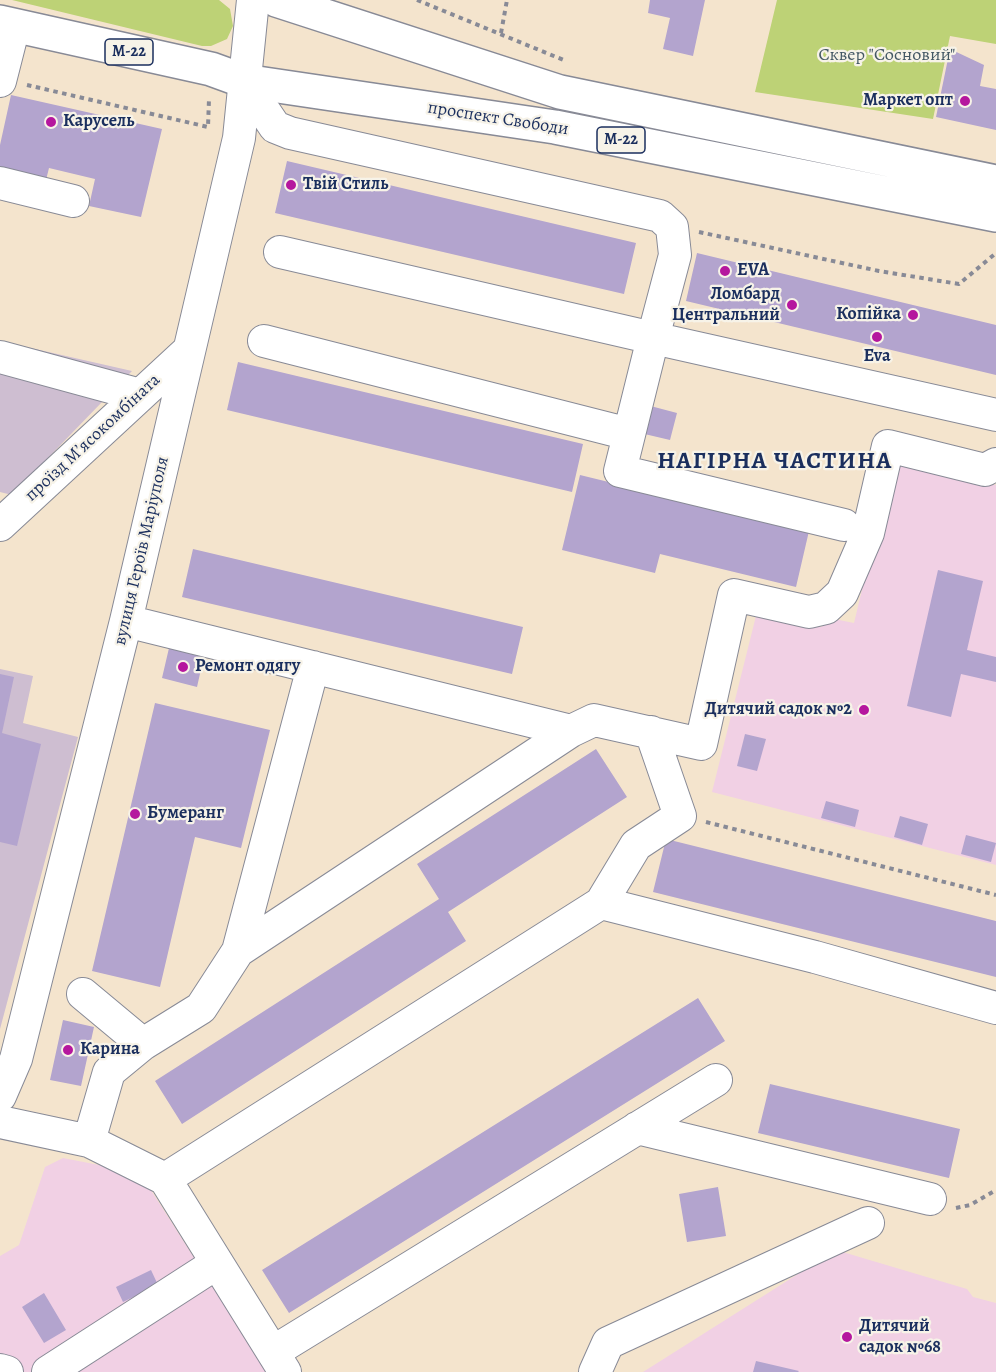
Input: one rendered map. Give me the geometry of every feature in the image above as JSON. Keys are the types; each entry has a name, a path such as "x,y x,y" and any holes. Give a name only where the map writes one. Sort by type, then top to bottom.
{"highway":[{"name":"проспект Свободи","path":"276,0 560,92 996,182"},
{"name":"проспект Свободи","path":"7,24 211,69 244,81 555,127 996,215"}],"street":[{"name":"вулиця Героїв Маріуполя","path":"0,1096 16,1059 126,621 187,352 239,138 253,0"},
{"path":"0,80 7,24"},
{"path":"244,81 275,127 290,133 660,216 672,227 675,255 620,471 844,525"},
{"path":"239,138 275,127"},
{"path":"0,183 73,201"},
{"path":"280,252 996,415"},
{"path":"264,341 629,434"},
{"name":"проїзд Мʼясокомбіната","path":"0,525 187,352"},
{"path":"0,357 141,394"},
{"path":"238,951 571,731 594,720 701,744 734,595 809,612 826,608 842,593 868,533 888,446 984,470 996,464"},
{"path":"126,621 571,731"},
{"path":"89,1141 109,1072 143,1044 201,1008 238,951 313,667"},
{"path":"165,1179 601,903 636,844 680,816 651,732"},
{"path":"601,903 815,957 996,1008"},
{"path":"83,994 143,1044"},
{"path":"0,1122 89,1141 165,1179 279,1362 637,1128 716,1080"},
{"path":"637,1128 930,1199"},
{"path":"595,1372 608,1343 868,1223"},
{"path":"48,1372 217,1263"},
{"path":"0,1370 7,1372"}],"path":[{"path":"501,33 507,0"},
{"path":"0,80 208,127"},
{"path":"672,233 698,231 879,271 958,284 996,253"},
{"path":"680,816 996,895"}],"shaded area":[{"path":"0,341 132,371 12,495 0,492"},
{"name":"Дитячий садок №2","path":"893,460 996,485 996,865 712,792 757,612 822,627 824,617 854,623"},
{"path":"0,669 33,676 23,723 78,737 0,1029"},
{"path":"63,1158 140,1173 267,1372 0,1372 0,1256 19,1245 45,1167"},
{"name":"Дитячий садок №68","path":"836,1250 967,1289 973,1297 996,1303 996,1372 643,1372"}],"green space":[{"path":"12,0 219,0 230,9 233,26 227,39 211,46 202,46"},
{"name":"Сквер \"Сосновий\"","path":"777,0 996,0 996,44 950,36 933,119 755,92"}],"building":[{"path":"650,0 705,0 693,56 663,49 670,18 648,13"},
{"path":"950,49 984,65 980,86 996,89 996,130 936,117"},
{"path":"11,95 162,129 141,217 89,206 95,179 49,168 46,180 0,170 0,145"},
{"path":"287,161 636,243 624,294 275,213"},
{"path":"697,253 996,325 996,375 686,301"},
{"path":"238,362 583,444 572,492 227,410"},
{"path":"643,404 677,413 670,440 636,432"},
{"path":"580,475 809,531 796,587 660,554 655,573 562,550"},
{"path":"193,549 523,627 512,674 182,597"},
{"path":"938,570 983,581 967,650 996,657 996,682 961,674 951,717 907,706"},
{"name":"Ремонт одягу","path":"169,648 204,656 197,687 162,678"},
{"path":"0,674 14,677 2,733 41,744 17,846 0,842"},
{"path":"155,703 270,730 241,848 195,837 160,987 92,971"},
{"path":"745,734 766,739 757,771 737,766"},
{"path":"596,749 627,797 448,912 466,941 182,1124 155,1081 439,899 417,864"},
{"path":"826,801 859,810 855,827 821,818"},
{"path":"900,816 928,824 922,845 894,837"},
{"path":"966,835 996,843 991,862 961,854"},
{"path":"666,839 996,921 996,977 653,892"},
{"path":"698,998 725,1041 289,1313 262,1270"},
{"path":"63,1020 94,1027 81,1086 50,1080"},
{"path":"770,1084 960,1129 949,1178 758,1133"},
{"path":"718,1187 726,1236 687,1242 679,1194"},
{"path":"151,1270 158,1285 123,1302 116,1287"},
{"path":"44,1293 66,1330 44,1343 22,1307"},
{"path":"756,1361 799,1371 753,1372"}],"place":[{"name":"Маркет опт","path":"965,101"},
{"name":"Карусель","path":"51,122"},
{"name":"Твій Стиль","path":"291,185"},
{"name":"EVA","path":"725,271"},
{"name":"Ломбард Центральний","path":"792,305"},
{"name":"Копійка","path":"913,315"},
{"name":"Eva","path":"877,337"},
{"name":"Ремонт одягу","path":"183,667"},
{"name":"Дитячий садок №2","path":"864,710"},
{"name":"Бумеранг","path":"135,814"},
{"name":"Карина","path":"68,1050"},
{"name":"Дитячий садок №68","path":"847,1337"}],"district":[{"name":"НАГІРНА ЧАСТИНА","path":"775,462"}]}
